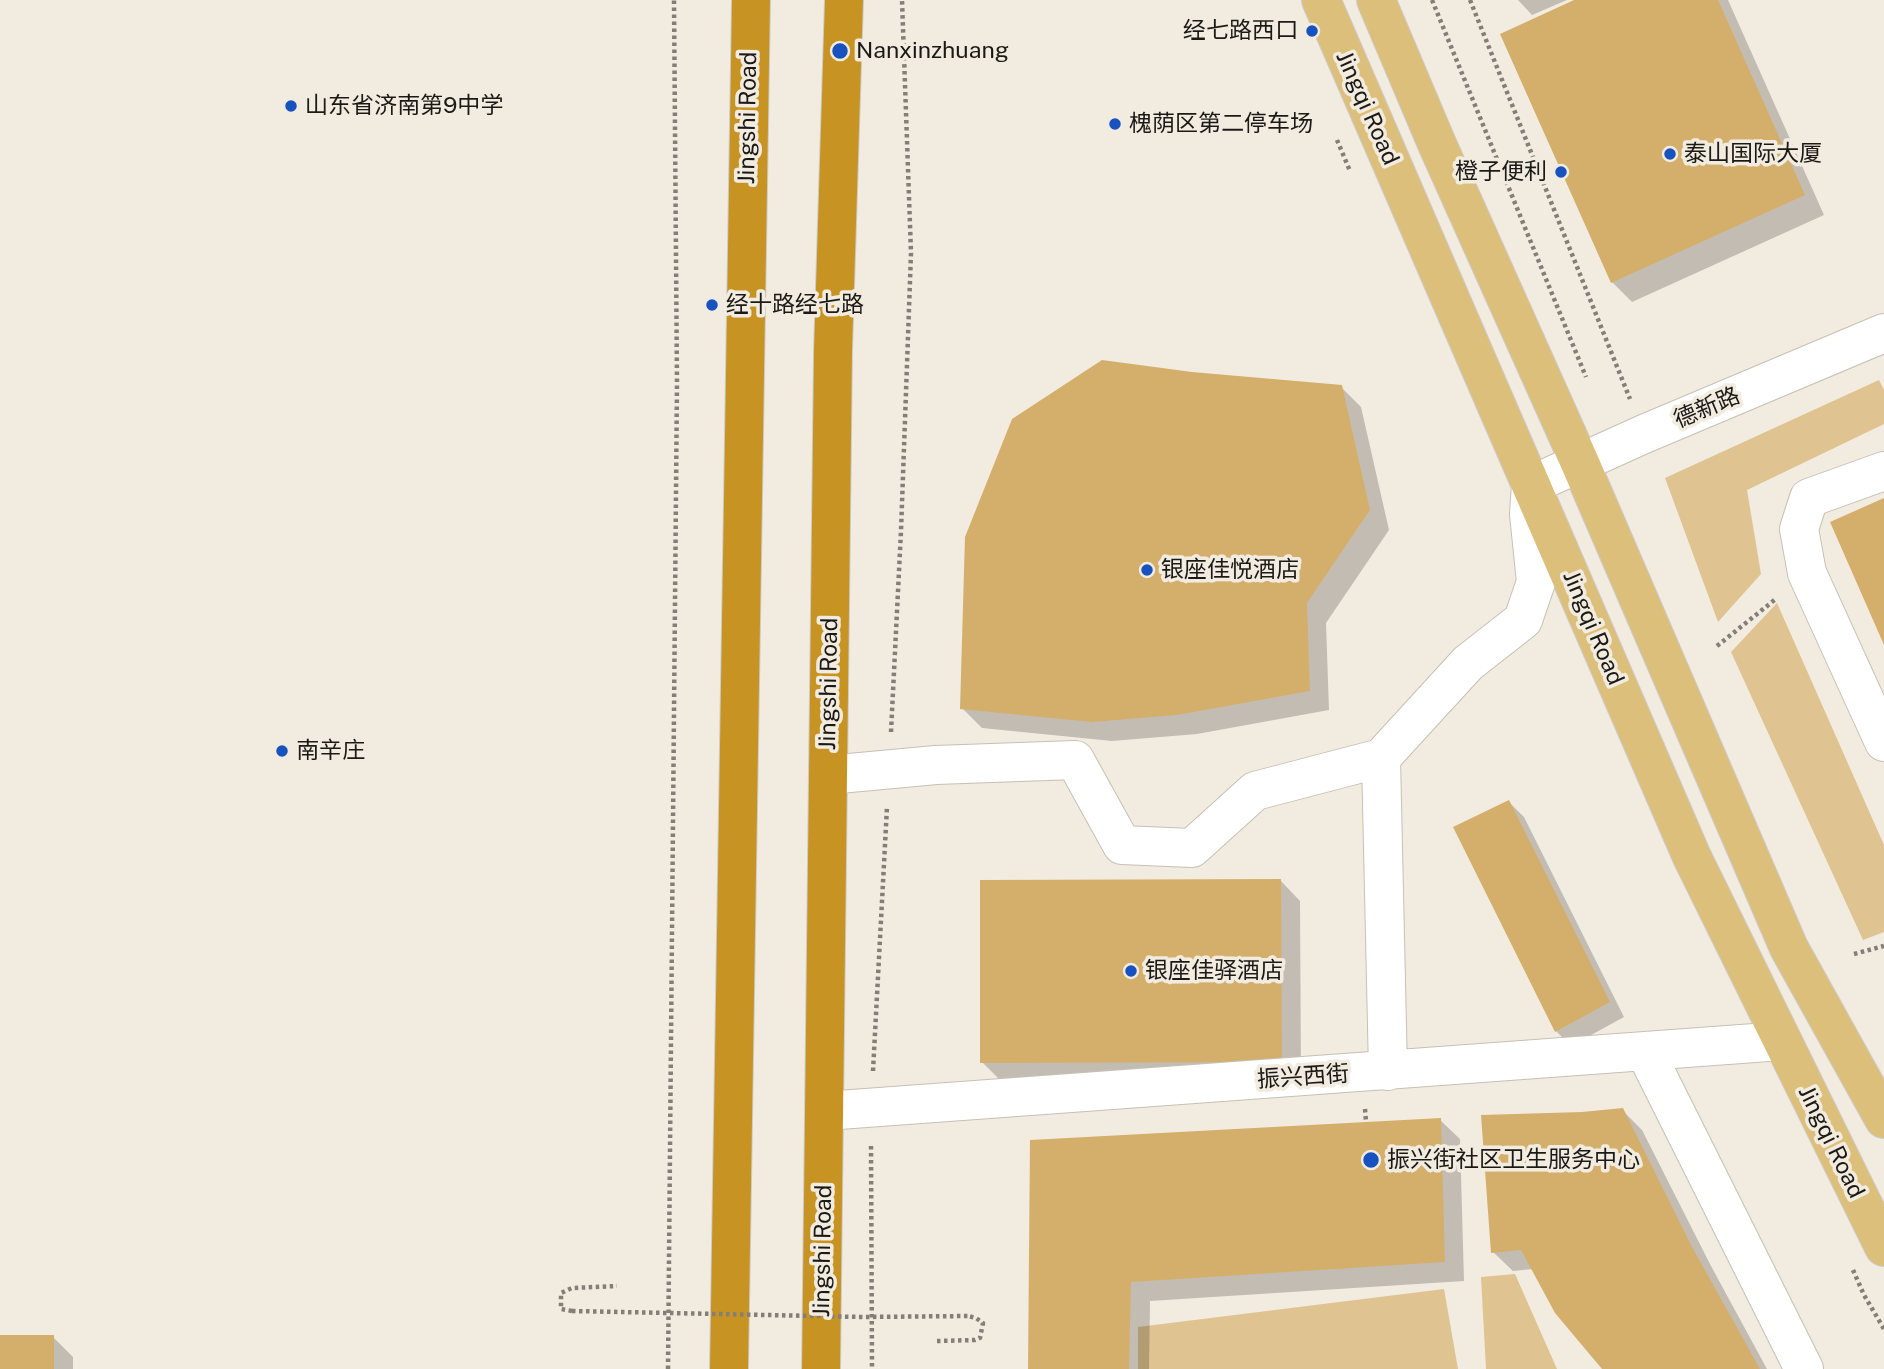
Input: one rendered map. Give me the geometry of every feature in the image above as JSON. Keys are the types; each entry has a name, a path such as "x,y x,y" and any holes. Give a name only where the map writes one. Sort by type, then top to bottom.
{"highway":[{"name":"Jingshi Road","path":"729,1369 751,0"},
{"name":"Jingshi Road","path":"821,1369 833,351 844,0"}],"main road":[{"name":"Jingqi Road","path":"1321,0 1692,857 1884,1247"},
{"path":"1376,0 1580,463 1789,948 1884,1119"}],"street":[{"name":"德新路","path":"1531,485 1884,333"},
{"path":"1884,471 1809,498 1800,529 1807,573 1884,742"},
{"path":"828,775 936,765 1075,761 1122,845 1192,848 1255,792 1381,758 1468,663 1523,620 1536,582 1529,513 1531,485"},
{"path":"1381,758 1388,1071"},
{"name":"振兴西街","path":"825,1111 1782,1041"},
{"path":"1646,1052 1804,1369"}],"path":[{"path":"668,1369 677,383 674,0"},
{"path":"872,1369 871,1107 901,531 911,253 902,0"},
{"path":"1471,0 1635,410"},
{"path":"1717,646 1807,573"},
{"path":"1854,954 1884,946"},
{"path":"617,1286 572,1288 561,1293 561,1309 849,1317 968,1316 983,1323 980,1338 975,1340 937,1341"}],"shaded area":[{"path":"1879,380 1884,390 1884,424 1747,490 1761,574 1718,622 1665,478"},
{"path":"1777,603 1884,845 1884,932 1863,940 1731,652"},
{"path":"1515,1274 1557,1369 1486,1369 1481,1277"},
{"path":"1444,1289 1458,1369 1138,1369 1138,1327"}],"building":[{"name":"泰山国际大厦","path":"1574,0 1718,0 1805,195 1611,283 1500,34"},
{"name":"银座佳悦酒店","path":"1102,360 1192,372 1342,385 1370,510 1307,603 1310,691 1177,715 1092,722 960,709 965,537 1012,419"},
{"path":"1884,498 1884,645 1830,522"},
{"path":"1509,800 1610,1002 1555,1032 1453,827"},
{"name":"银座佳驿酒店","path":"1281,879 1282,1062 980,1063 980,880"},
{"path":"1623,1108 1691,1245 1760,1369 1602,1369 1555,1313 1521,1250 1491,1253 1481,1115"},
{"path":"1441,1118 1445,1262 1131,1282 1129,1369 1028,1369 1030,1140"},
{"path":"0,1335 54,1335 54,1369 0,1369"}],"place":[{"name":"经七路西口","path":"1312,31"},
{"name":"Nanxinzhuang","path":"840,51"},
{"name":"山东省济南第9中学","path":"291,106"},
{"name":"槐荫区第二停车场","path":"1115,124"},
{"name":"泰山国际大厦","path":"1670,154"},
{"name":"橙子便利","path":"1561,172"},
{"name":"经十路经七路","path":"712,305"},
{"name":"银座佳悦酒店","path":"1147,570"},
{"name":"南辛庄","path":"282,751"},
{"name":"银座佳驿酒店","path":"1131,971"},
{"name":"振兴街社区卫生服务中心","path":"1371,1160"}]}
